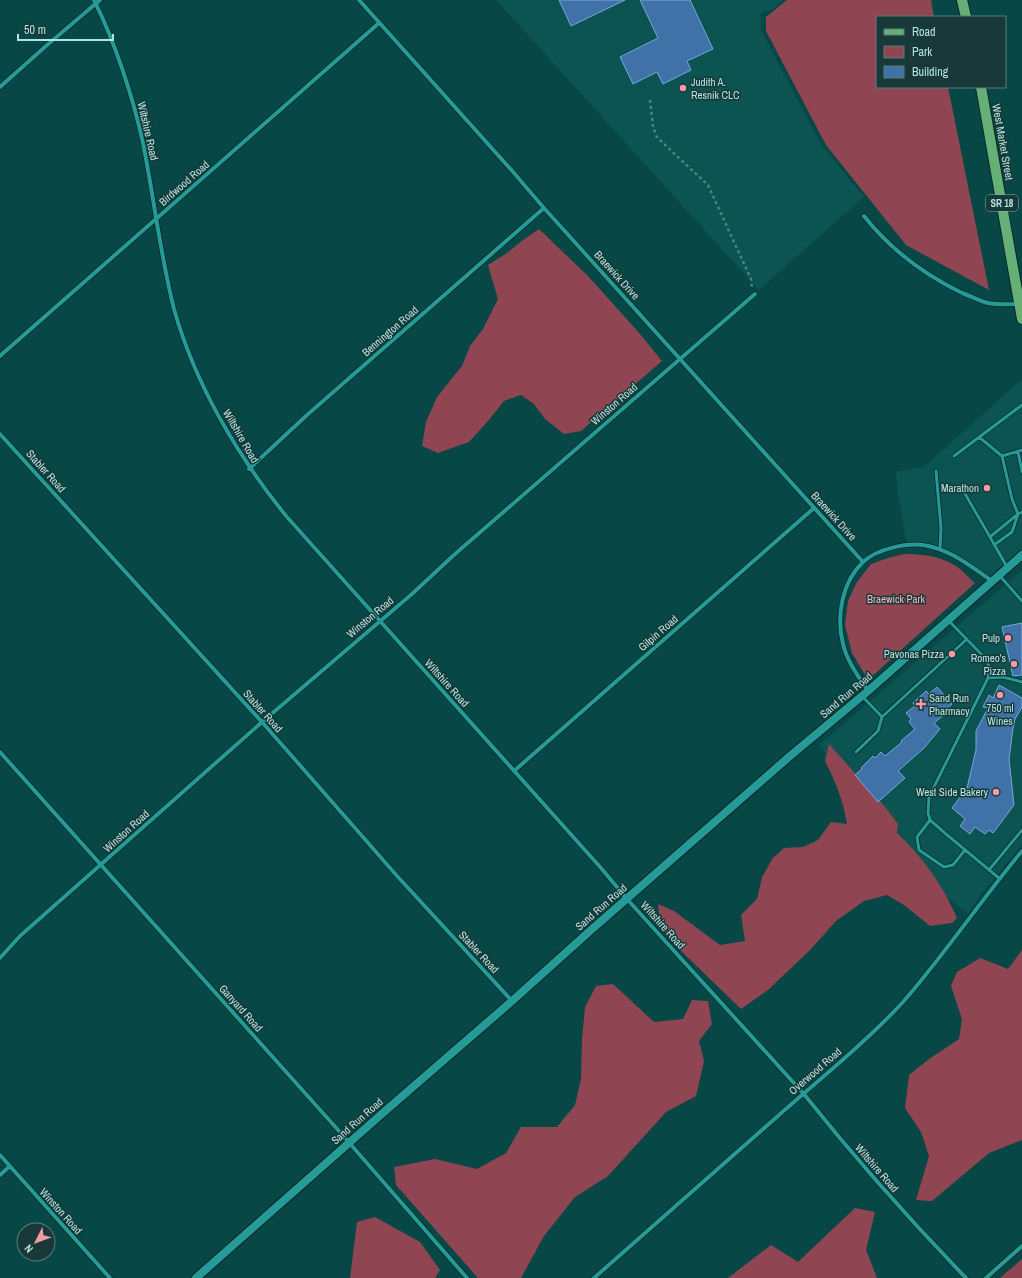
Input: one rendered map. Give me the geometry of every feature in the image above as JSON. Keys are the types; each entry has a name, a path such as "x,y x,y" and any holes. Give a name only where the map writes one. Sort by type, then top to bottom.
{"main road":[{"path":"962,0 966,16"},
{"name":"West Market Street","path":"981,88 1022,319"}],"street":[{"path":"0,87 95,2 100,0"},
{"name":"Braewick Drive","path":"359,0 863,562"},
{"name":"Wiltshire Road","path":"95,2 114,48 128,88 143,141 164,266 181,329 196,369 225,428 250,469 287,517 627,899 803,1093 828,1125 886,1192 966,1278"},
{"name":"Birdwood Road","path":"0,356 379,23"},
{"name":"Bennington Road","path":"250,469 307,416 544,208"},
{"path":"864,216 886,240 906,258 922,270 949,286 978,300 988,303 1002,305 1020,304"},
{"name":"Winston Road","path":"0,958 20,936 262,722 755,294"},
{"name":"Stabler Road","path":"0,434 262,722 398,877 512,1001"},
{"name":"Gilpin Road","path":"514,771 814,508"},
{"path":"866,694 845,653 839,619 846,589 855,572 863,562 882,551 894,547 922,545 955,556 992,582"},
{"name":"Sand Run Road","path":"196,1278 512,1001 546,969 790,756 866,694 1022,555"},
{"name":"Ganyard Road","path":"0,752 349,1143 467,1278"},
{"name":"Overwood Road","path":"594,1278 839,1063 882,1023 928,971 1022,851"},
{"name":"Winston Road","path":"0,1155 110,1278"},
{"path":"0,1175 9,1166"},
{"path":"986,1278 1022,1246"}],"lane":[{"path":"954,456 1022,405"},
{"path":"979,437 1002,456 1012,499 1020,513"},
{"path":"1002,456 1022,450"},
{"path":"1018,452 1022,472"},
{"path":"936,471 941,528 940,550"},
{"path":"964,492 1008,568"},
{"path":"990,537 1020,513"},
{"path":"994,545 1012,532 1020,513"},
{"path":"999,575 1022,600"},
{"path":"948,620 987,661 989,666 988,678 930,796 928,813 930,820 964,850 1000,878"},
{"path":"856,752 878,731 882,717 967,639"},
{"path":"988,678 1003,677 1022,682"},
{"path":"866,694 882,717"},
{"path":"930,820 917,837 919,850 944,867 953,865 964,850"},
{"path":"989,870 1022,830"}],"path":[{"path":"650,100 652,126 656,136 708,185 750,278 752,289 755,294"}],"shaded area":[{"name":"Judith A. Resnik CLC","path":"496,0 783,0 772,10 761,13 761,30 822,146 864,197 759,290"},
{"path":"1022,379 1022,555 992,581 955,556 922,545 907,546 896,472 924,467"},
{"path":"1022,570 1022,845 978,898 968,914 880,844 885,829 819,745"}],"green space":[{"path":"787,0 931,0 934,16 876,16 876,88 948,88 989,290 906,245 826,145 766,31 766,17"},
{"path":"539,229 588,276 662,361 581,431 564,434 545,419 534,404 521,395 504,401 469,442 438,453 422,446 426,422 437,397 462,366 470,346 483,329 498,299 488,265"},
{"name":"Braewick Park","path":"904,554 925,555 944,560 956,566 975,583 868,680 852,653 845,625 848,601 857,582 871,564"},
{"path":"829,744 886,808 898,824 897,833 932,872 957,918 952,923 930,926 904,905 887,895 864,901 836,921 810,950 768,990 741,1009 677,947 660,926 658,904 674,911 720,945 745,941 741,915 757,899 762,877 773,858 784,848 803,847 818,840 831,822 847,824 839,792 825,761"},
{"path":"1022,950 1022,1140 989,1153 932,1201 916,1200 929,1156 921,1132 905,1108 909,1075 929,1059 959,1039 962,1019 951,986 957,972 980,958 1008,969"},
{"path":"613,984 654,1022 683,1019 692,1000 708,1001 712,1024 699,1041 704,1061 696,1096 666,1112 608,1176 575,1197 544,1236 521,1278 478,1278 396,1185 394,1167 435,1159 477,1169 506,1153 521,1127 557,1127 575,1105 581,1079 582,1039 585,1007 596,986"},
{"path":"855,1208 875,1212 866,1250 877,1278 728,1278 771,1245 798,1262"},
{"path":"375,1217 420,1242 440,1270 435,1278 350,1278 357,1222"},
{"path":"1022,1259 1022,1278 1000,1278"}],"building":[{"path":"559,0 625,0 571,26"},
{"path":"640,0 690,0 713,49 687,61 691,70 663,84 657,72 633,84 620,57 658,38"},
{"path":"1022,623 1022,675 1013,676 1002,627"},
{"path":"999,685 1022,698 1022,707 1015,719 1013,728 1009,759 1014,805 993,833 989,830 985,834 975,827 970,834 960,826 965,819 952,808 967,788 976,750 976,731 988,708 983,707 989,695 993,698"},
{"path":"937,687 952,704 943,712 945,714 934,723 940,729 924,748 898,771 905,778 878,802 855,775 873,756 875,758 881,752 885,756 915,729 909,722 911,719 906,713 915,706 913,703 926,691 929,694"}],"place":[{"name":"Judith A. Resnik CLC","path":"683,88"},
{"name":"Marathon","path":"987,488"},
{"name":"Pulp","path":"1008,638"},
{"name":"Pavonas Pizza","path":"952,654"},
{"name":"Romeo's Pizza","path":"1014,664"},
{"name":"750 ml Wines","path":"1000,695"},
{"name":"Sand Run Pharmacy","path":"921,704"},
{"name":"West Side Bakery","path":"996,792"}]}
